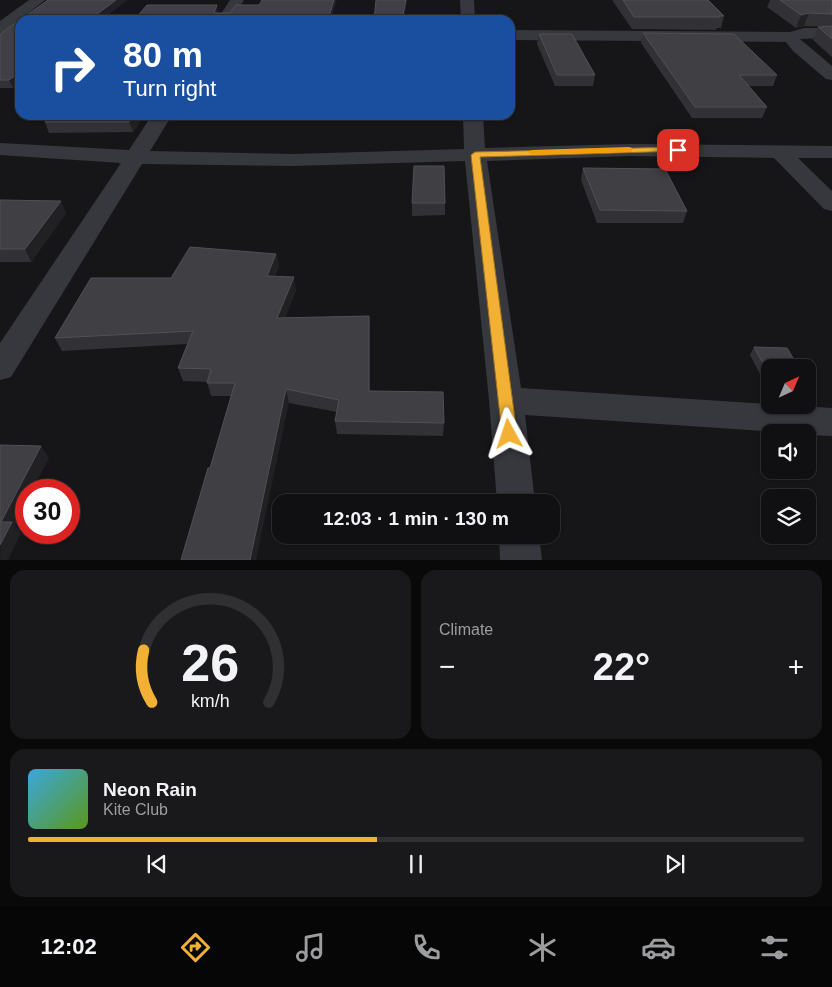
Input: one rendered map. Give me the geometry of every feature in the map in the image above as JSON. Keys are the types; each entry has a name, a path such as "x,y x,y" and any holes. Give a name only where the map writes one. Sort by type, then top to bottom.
{"street":[{"path":"18,15 38,0"},
{"path":"227,15 237,0"},
{"path":"467,0 468,15"},
{"path":"0,28 15,17"},
{"path":"515,35 791,37 804,33 832,34"},
{"path":"791,37 799,48 832,75"},
{"path":"0,368 159,120"},
{"path":"474,120 475,155 506,400 515,494"},
{"path":"0,148 135,157 293,160 629,150 832,152"},
{"path":"780,152 832,204"},
{"path":"506,400 832,422"},
{"path":"520,544 521,560"}],"building":[{"path":"48,0 116,0 96,15 27,15"},
{"path":"262,0 334,0 330,15 138,15 147,5 217,5 214,13 229,13 236,5 259,5"},
{"path":"376,0 406,0 403,15 374,15"},
{"path":"623,0 708,0 724,16 634,17"},
{"path":"780,0 832,0 832,14 809,13 801,15"},
{"path":"15,23 15,76 9,80 0,80 0,34"},
{"path":"832,26 832,39 818,27"},
{"path":"643,33 734,34 777,75 739,75 767,107 695,107"},
{"path":"539,34 572,34 595,75 557,75"},
{"path":"47,120 130,120 129,122 45,122"},
{"path":"414,166 444,166 445,203 412,203"},
{"path":"583,168 665,169 687,211 600,210"},
{"path":"0,200 61,201 25,249 0,249"},
{"path":"190,247 276,254 267,276 294,277 277,318 369,316 369,391 443,392 444,423 335,421 339,400 286,389 250,560 181,560 235,383 207,383 211,369 178,368 193,331 55,338 91,278 171,278"},
{"path":"754,347 787,348 794,359 761,359"},
{"path":"0,445 41,446 24,479 15,479 15,495 1,522 12,522 0,545"}],"slow traffic":[{"path":"532,152 629,150"}],"route":[{"path":"509,434 475,155 554,151 678,150"}]}
